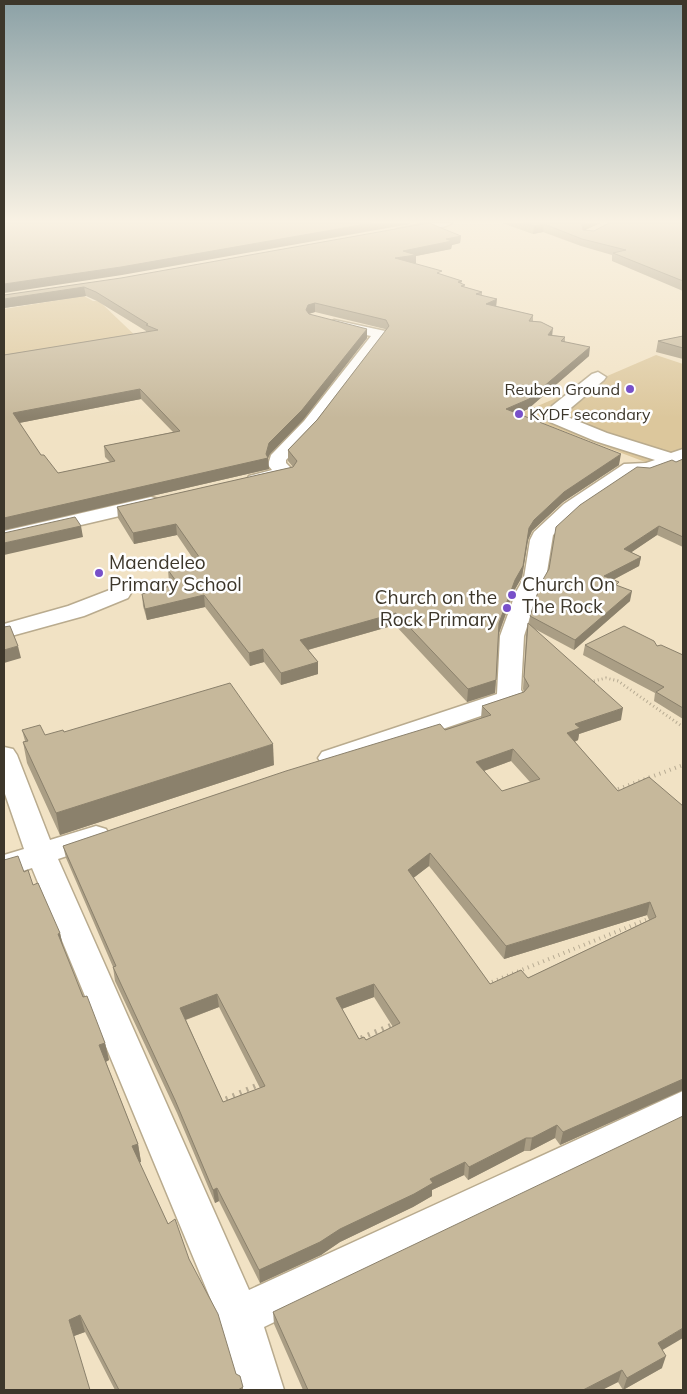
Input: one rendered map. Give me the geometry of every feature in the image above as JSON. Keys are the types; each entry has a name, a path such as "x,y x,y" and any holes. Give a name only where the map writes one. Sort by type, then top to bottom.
{"street":[{"path":"236,484 286,472 278,465 277,459 310,424 380,334 360,331 315,318"},
{"path":"598,377 558,410 556,418 576,429 623,446 680,458"},
{"path":"312,765 513,697 508,692 512,636 527,592 535,578 540,540 544,532 571,508 631,468 649,469 680,458"},
{"path":"4,537 171,498"},
{"path":"4,630 76,611 120,593"},
{"path":"4,755 41,854 92,979 239,1317 262,1390"},
{"path":"4,866 116,829"},
{"path":"239,1317 683,1107"}],"path":[{"path":"588,683 606,678 618,681 683,727"},
{"path":"611,792 683,765"},
{"path":"481,986 658,915"},
{"path":"357,1040 401,1020"},
{"path":"216,1104 268,1080"}],"shaded area":[{"path":"84,296 93,301 99,301 142,342 4,365 4,309"},
{"name":"Reuben Ground","path":"656,355 683,364 683,449 653,465 519,414"}],"building":[{"path":"52,288 77,288 4,299 4,295"},
{"path":"87,288 468,288 482,292 476,294 497,299 486,304 533,315 529,321 541,322 553,328 548,335 565,337 561,341 590,347 529,399 506,409 621,454 564,492 534,520 529,528 523,566 515,580 499,623 496,680 468,689 396,613 300,640 318,662 281,673 263,649 249,653 204,595 145,609 142,594 178,584 168,570 202,561 176,524 133,533 117,507 293,467 297,461 288,450 317,420 389,326 386,320 315,303 308,305 306,310 309,314 367,329 302,410 269,443 266,454 268,458 4,518 4,355 158,330 146,325 148,324","holes":["140,389 180,431 104,446 115,461 58,473 44,455 41,455 13,413"]},
{"path":"683,336 683,348 658,341"},
{"path":"683,459 683,537 659,526 624,549 641,557 604,576 619,582 616,585 632,591 575,640 530,616 541,583 549,569 556,527 580,505 637,467 650,468 672,460 676,462"},
{"path":"75,517 81,526 4,543 4,533"},
{"path":"528,623 623,708 575,724 580,728 567,733 618,791 649,777 683,806 683,1079 563,1132 557,1125 532,1138 526,1138 469,1167 465,1162 430,1179 433,1183 414,1194 340,1229 320,1242 259,1270 217,1188 213,1190 175,1100 113,967 116,966 63,846 286,771 440,724 445,730 491,715 482,706 524,692 529,686 524,677","holes":["513,749 540,779 502,791 476,762","430,853 506,946 650,902 656,917 528,978 521,970 490,984 408,870","374,984 400,1023 366,1040 364,1037 359,1039 336,998","217,994 265,1086 223,1102 180,1008"]},
{"path":"10,626 18,646 4,650 4,627"},
{"path":"624,626 654,641 657,646 661,645 683,655 683,708 656,692 664,687 585,645"},
{"path":"230,683 273,744 56,813 23,742 28,741 22,730 40,725 45,735 63,730 64,732"},
{"path":"18,856 24,872 28,870 33,885 38,883 60,933 58,934 83,997 87,996 105,1043 99,1045 138,1144 132,1146 168,1224 175,1219 189,1259 218,1314 236,1374 240,1376 243,1387 238,1390 119,1390 80,1315 69,1320 90,1390 4,1390 4,860"},
{"path":"683,1116 683,1328 658,1343 666,1356 627,1378 622,1370 583,1390 308,1390 273,1312"}],"place":[{"name":"Reuben Ground","path":"630,389"},
{"name":"KYDF secondary","path":"519,414"},
{"name":"Maendeleo Primary School","path":"99,573"},
{"name":"Church On The Rock","path":"512,595"},
{"name":"Church on the Rock Primary","path":"507,608"}]}
